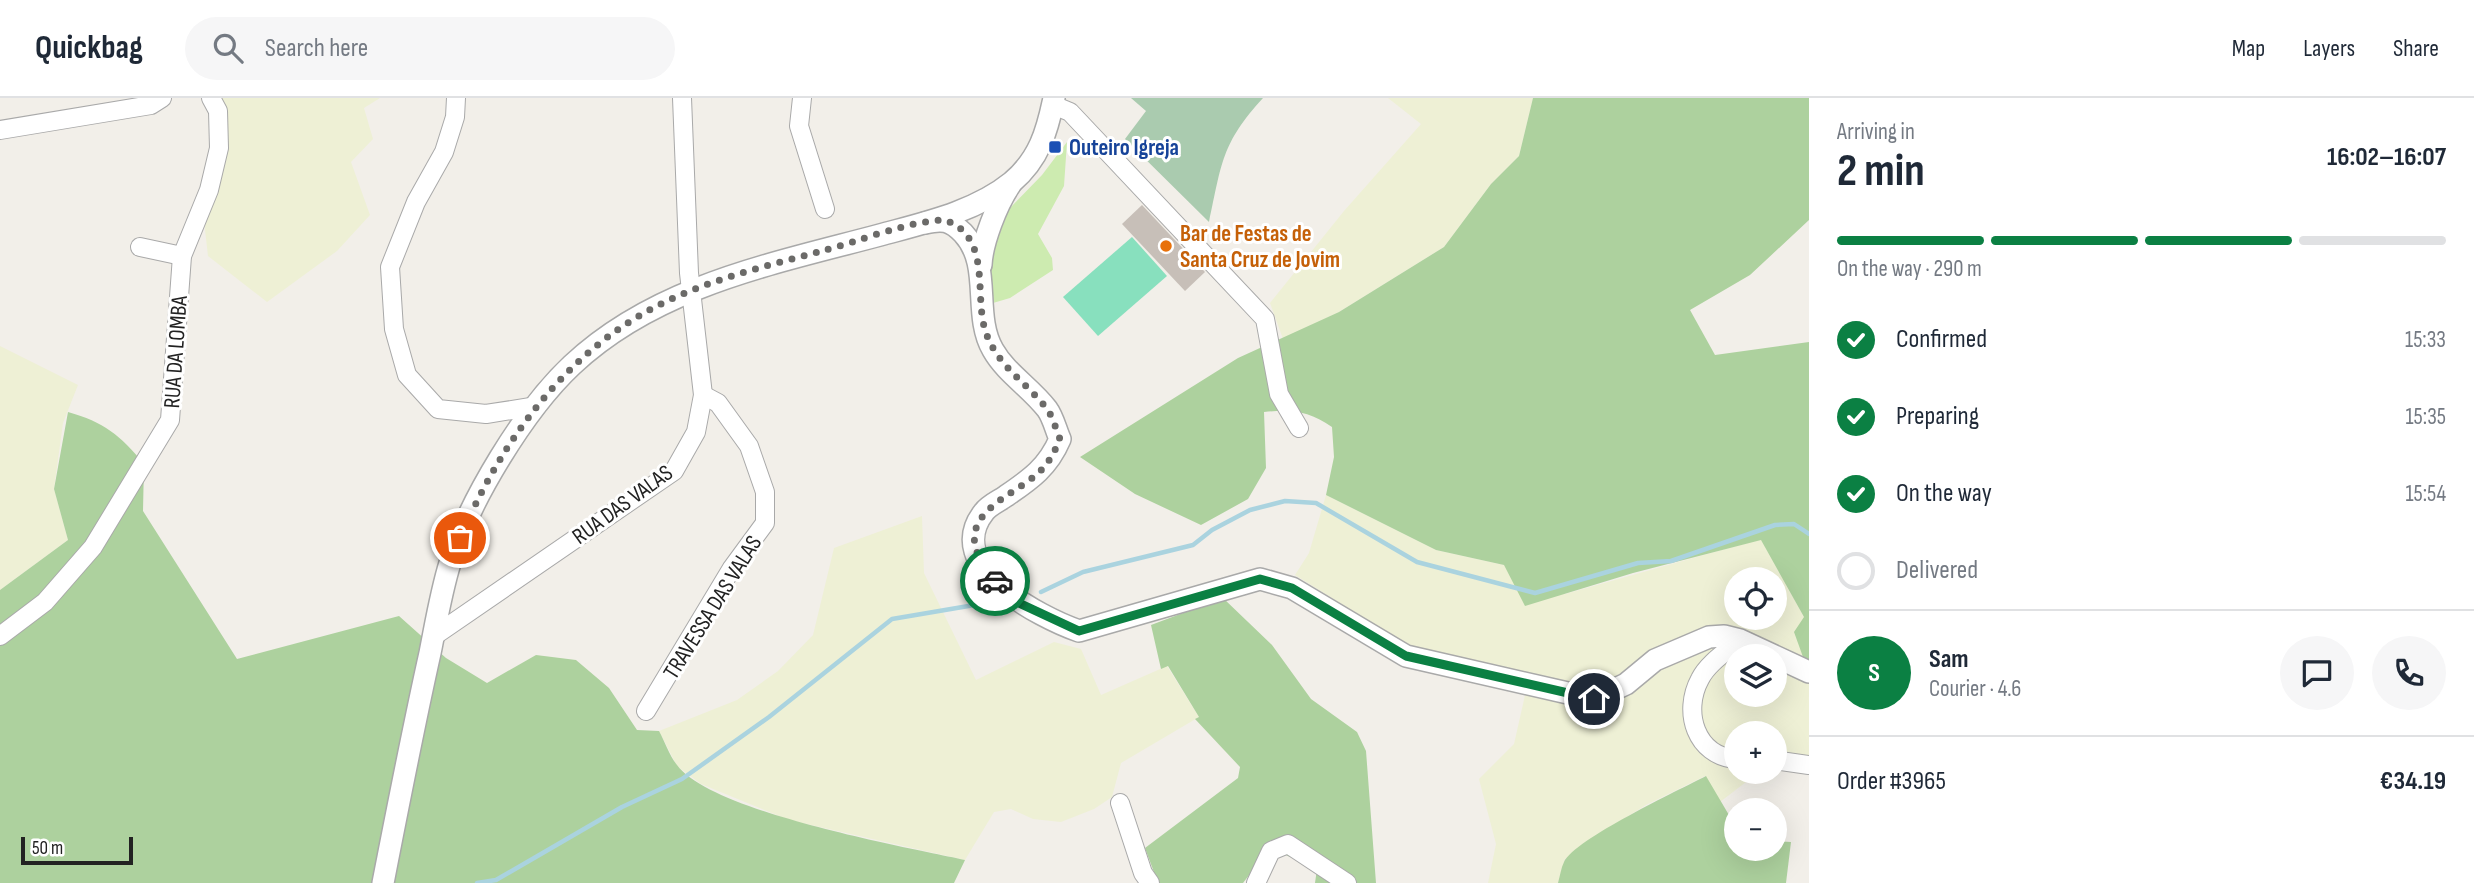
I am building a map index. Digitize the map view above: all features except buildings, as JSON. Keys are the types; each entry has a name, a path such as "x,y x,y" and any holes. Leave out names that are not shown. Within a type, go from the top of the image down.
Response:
{"street":[{"path":"0,130 151,105 162,98"},
{"name":"RUA DA LOMBA","path":"0,636 45,602 93,547 170,421 183,256 209,190 219,148 218,111 211,98"},
{"path":"456,98 456,117 444,152 416,202 390,267 394,329 407,375 438,409 486,414 537,406"},
{"name":"RUA DAS VALAS","path":"434,636 674,471 696,432 703,396 692,291 682,98"},
{"path":"802,98 799,126 825,209"},
{"path":"980,274 982,252 1013,181 1040,149 1064,103 1265,319 1279,394 1299,428"},
{"path":"383,883 409,748 450,562 481,489 537,406 572,366 618,329 657,306 692,291 749,271 925,223 969,206 1013,181"},
{"path":"969,206 986,207 991,227"},
{"path":"969,206 958,218 976,252 984,326 992,350 1049,411 1060,439 1051,460 1038,474 985,510 975,527 975,550 989,576 1021,604 1079,631 1260,579 1292,588 1406,656 1594,699 1626,684 1655,660 1684,645 1709,637 1740,640 1809,673"},
{"path":"925,223 945,220 979,239 991,227"},
{"path":"140,247 183,256"},
{"name":"TRAVESSA DAS VALAS","path":"646,711 732,568 765,523 765,492 749,446 718,403 703,396"},
{"path":"1724,757 1709,751 1695,727 1693,702 1705,670 1740,640"},
{"path":"1787,762 1809,765"},
{"path":"1120,803 1143,873 1150,883"},
{"path":"1256,883 1271,851 1288,844 1347,883"}],"green space":[{"path":"218,98 380,98 364,108 373,139 351,162 370,215 337,251 267,302 208,256 204,221 227,156"},
{"path":"1131,98 1263,98 1239,128 1225,155 1209,222 1125,139 1146,111"},
{"path":"1388,98 1533,98 1519,156 1491,184 1444,247 1339,312 1283,339 1270,303 1344,211 1421,124"},
{"path":"1533,98 1809,98 1809,220 1750,275 1690,310 1715,355 1809,342 1809,661 1803,657 1794,632 1804,617 1787,587 1787,567 1776,567 1761,540 1633,573 1525,606 1504,565 1436,550 1326,495 1334,457 1332,427 1307,414 1291,411 1264,412 1266,468 1248,499 1201,525 1135,494 1080,457 1238,358 1339,312 1444,247 1491,184 1519,156"},
{"path":"1067,142 1064,186 1038,234 1052,258 1053,270 1010,298 993,303 989,262 1009,209 1042,175"},
{"path":"1132,237 1167,276 1098,336 1063,297"},
{"path":"0,346 78,385 63,423 54,489 68,540 0,590"},
{"path":"68,412 102,425 127,445 144,464 143,511 237,659 399,616 446,658 487,683 536,655 576,660 609,688 637,730 659,731 677,765 697,782 728,798 811,825 965,860 954,883 0,883 0,590 68,540 54,489"},
{"path":"1326,495 1436,550 1504,565 1565,594 1761,539 1776,567 1724,567 1724,630 1787,630 1787,586 1804,617 1809,661 1809,763 1787,765 1787,721 1724,721 1724,784 1743,784 1720,802 1705,776 1646,805 1565,859 1558,883 1488,883 1496,844 1479,779 1514,744 1530,673 1407,645 1295,575 1309,553"},
{"path":"922,516 924,573 976,680 1054,642 1081,649 1101,695 1167,666 1199,717 1121,763 1112,797 1094,809 1061,822 1033,819 1011,809 994,812 965,860 789,820 701,784 677,766 659,731 737,700 778,671 813,635 834,548"},
{"path":"1223,598 1272,645 1311,699 1357,732 1366,751 1376,883 1315,883 1317,869 1270,848 1243,883 1158,883 1145,848 1238,778 1240,767 1195,719 1199,717 1168,666 1161,669 1151,625"},
{"path":"1706,776 1724,807 1724,861 1787,861 1787,842 1791,842 1786,883 1558,883 1564,862 1572,852 1629,816"}],"waterway":[{"path":"1041,592 1083,572 1193,545 1212,530 1250,510 1285,501 1316,503 1417,562 1535,593 1638,563 1671,561 1775,525 1794,524 1809,534"},
{"path":"477,883 496,880 622,807 682,779 769,717 892,619 998,601"}],"way so far":[{"path":"460,538 481,489 537,406 572,366 618,329 670,300 749,271 925,223 945,220 968,237 976,252 984,326 992,350 1049,411 1060,439 1051,460 1038,474 985,510 975,527 975,550 989,576 995,581"}],"place":[{"name":"Outeiro Igreja","path":"1055,147"},
{"name":"Bar de Festas de Santa Cruz de Jovim","path":"1166,246"}],"route":[{"path":"995,581 1021,604 1079,631 1260,579 1292,588 1406,656 1553,692 1594,699"}]}
